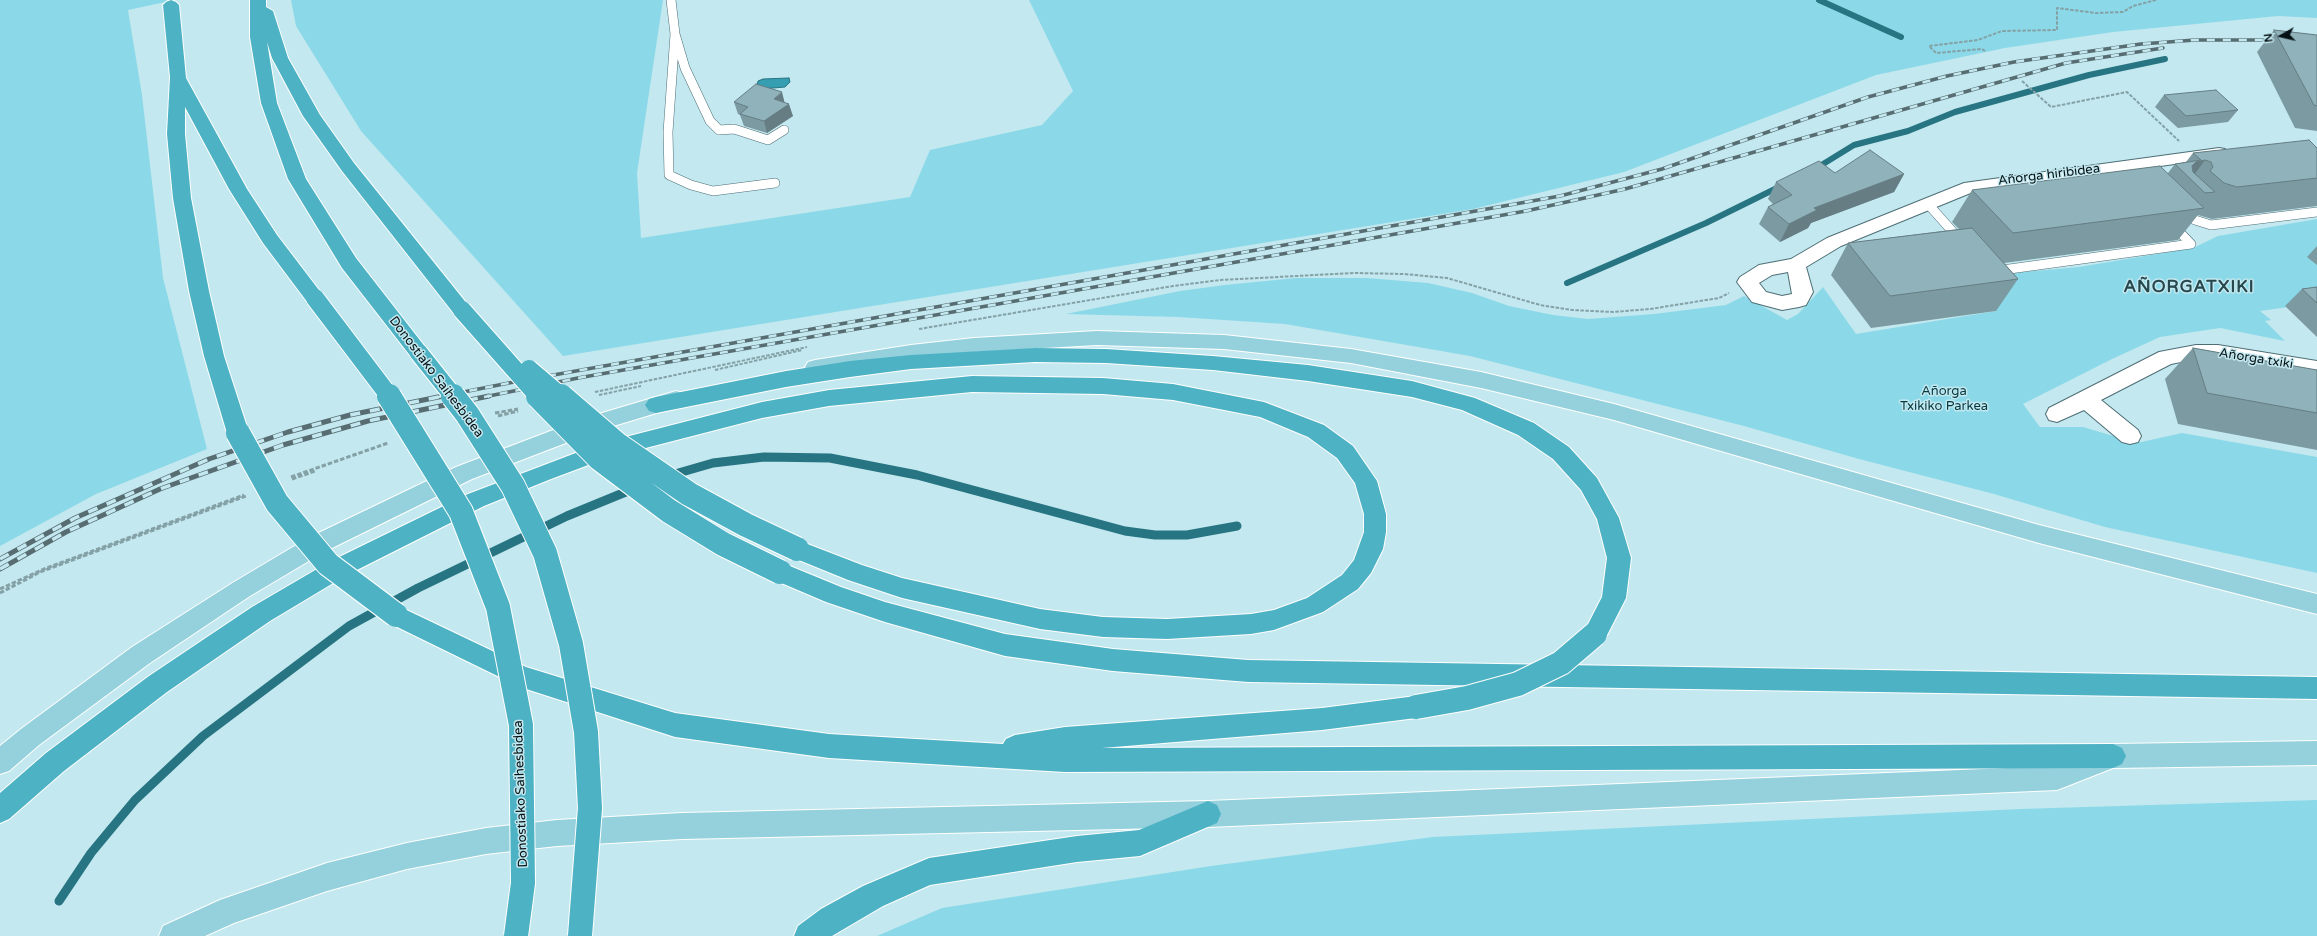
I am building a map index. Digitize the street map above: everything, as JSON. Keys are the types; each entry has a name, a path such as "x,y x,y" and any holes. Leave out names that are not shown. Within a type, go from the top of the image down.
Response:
{"highway":[{"name":"Donostiako Saihesbidea","path":"258,0 260,51 269,103 297,179 349,263 467,414 513,486 545,553 571,644 586,732 590,808 580,936"},
{"path":"262,0 280,58 312,116 348,167 462,310 547,406 600,459 669,511 723,544 780,572 885,612 1005,645 1113,660 1248,672 2317,688"},
{"path":"171,5 178,77 176,134 182,198 199,291 214,356 238,433 277,502 328,564 396,615 520,676 674,725 829,746 1065,760 2114,756"},
{"name":"Donostiako Saihesbidea","path":"178,77 238,189 270,238 397,407 461,512 498,606 521,725 523,883 516,936"},
{"path":"0,810 55,762 158,684 261,614 344,566 476,500 550,470 602,452 662,434 762,410 890,390 972,384 1103,386 1172,392 1264,410 1316,431 1340,448 1356,466 1366,481 1375,514 1375,532 1371,549 1363,566 1350,582 1315,605 1274,620 1251,624 1167,629 1104,627 1040,618 902,588 856,573 797,549 746,525 689,494 618,445 462,310"},
{"path":"656,405 786,379 850,369 926,361 1035,356 1106,356 1213,363 1308,373 1412,389 1468,404 1526,429 1561,453 1589,484 1608,518 1619,558 1618,578 1614,598 1595,634 1561,663 1518,684 1467,698 1416,707 1322,719 1065,739 976,754"},
{"path":"808,936 831,919 873,896 929,872 1077,849 1140,843 1208,814"}],"main road":[{"path":"0,762 30,737 141,654 242,589 316,546 464,473 590,425 656,405 785,373 888,355 974,345 1097,338 1216,342 1286,347 1351,356 1481,380 1614,412 2039,534 2208,578 2317,604"},
{"path":"173,936 230,910 327,876 414,855 486,842 543,835 682,826 1208,814 2057,778 2114,756 2317,753"}],"street":[{"name":"Añorga hiribidea","path":"1796,264 1803,292 1799,300 1782,303 1759,297 1747,282 1766,270 1796,264 1834,242 1970,187 1991,183 2120,172 2196,156 2235,151"},
{"name":"Añorga txiki","path":"2057,414 2166,357 2196,352 2218,352 2317,369"},
{"path":"2085,399 2130,436"}],"lane":[{"path":"671,0 675,34 684,68 710,121 719,130 734,129 768,140 784,130"},
{"path":"675,34 668,132 670,175 691,185 713,191 775,183"},
{"path":"1928,204 1969,249"},
{"path":"2178,204 2195,220 2211,225 2317,212"},
{"path":"1984,266 1989,272 2191,244 2163,215"}],"path":[{"path":"1985,51 1982,49 1936,53 1929,46 1978,40 2002,31 2057,30 2057,8 2096,13 2123,12 2133,6 2156,0"},
{"path":"2022,81 2051,107 2127,92 2196,156"}],"green space":[{"path":"0,0 175,0 128,10 142,95 163,278 207,449 96,494 0,546"},
{"path":"291,0 663,0 637,173 641,238 910,197 930,150 1042,125 1073,91 1029,0 2317,0 2317,18 2278,16 2113,32 2005,48 1876,75 1624,172 1473,209 563,356 361,131 296,26"},
{"name":"Añorga Txikiko Parkea","path":"2317,219 2317,303 2260,311 2271,320 2265,321 2285,341 2220,328 2160,337 2112,359 2023,404 2040,427 2083,427 2137,443 2182,433 2317,457 2317,573 2105,527 1994,494 1859,459 1744,426 1470,356 1285,324 1178,317 1066,314 1180,291 1225,285 1296,278 1367,278 1428,283 1472,293 1509,306 1553,315 1588,319 1654,314 1726,305 1744,296 1787,320 1798,314 1823,287 1856,334 1996,311 1968,277 2079,267 2193,248 2218,236"},
{"path":"2317,800 2317,936 877,936 942,908 1211,866 1433,837 2020,809"}],"shaded area":[{"path":"789,78 790,82 785,87 761,89 757,86 758,81 763,79"}],"building":[{"path":"2274,30 2317,35 2317,106 2314,105"},
{"path":"756,84 782,92 774,99 789,104 764,121 740,114 748,107 734,102"},
{"path":"2216,90 2238,110 2186,116 2164,95"},
{"path":"2309,140 2317,148 2317,178 2237,187 2224,183 2210,171 2213,167 2211,162 2205,160 2196,162 2192,166 2193,172 2215,192 2205,193 2175,164 2201,160 2193,153"},
{"path":"1870,150 1904,174 1814,208 1817,210 1789,224 1768,207 1792,195 1776,182 1819,161 1835,173"},
{"path":"2160,166 2204,208 2013,233 1972,190"},
{"path":"1972,228 2018,279 1890,296 1848,243"},
{"path":"2317,287 2317,303 2302,289"},
{"path":"2193,348 2317,370 2317,413 2207,393"}],"waterway":[{"path":"1819,0 1901,37"},
{"path":"1815,169 1854,145 1908,131 1955,112 2089,75 2165,59"},
{"path":"1567,283 1706,223 1781,186"},
{"path":"668,476 713,463 764,457 830,458 917,475 1125,531 1155,535 1187,535 1237,526"},
{"path":"59,901 91,853 135,800 203,736 349,626 418,588 567,516 633,489"}],"railway":[{"path":"441,396 514,382 1560,196 1662,169 1868,97 1947,76 2014,62 2141,44 2195,40 2277,40"},
{"path":"484,397 578,378 1526,211 1625,189 2066,63 2163,48"},
{"path":"0,559 75,518 209,459 288,432 350,415 441,396"},
{"path":"0,569 66,532 160,489 283,445 368,421 489,396"}],"district":[{"name":"AÑORGATXIKI","path":"2189,288"}]}
